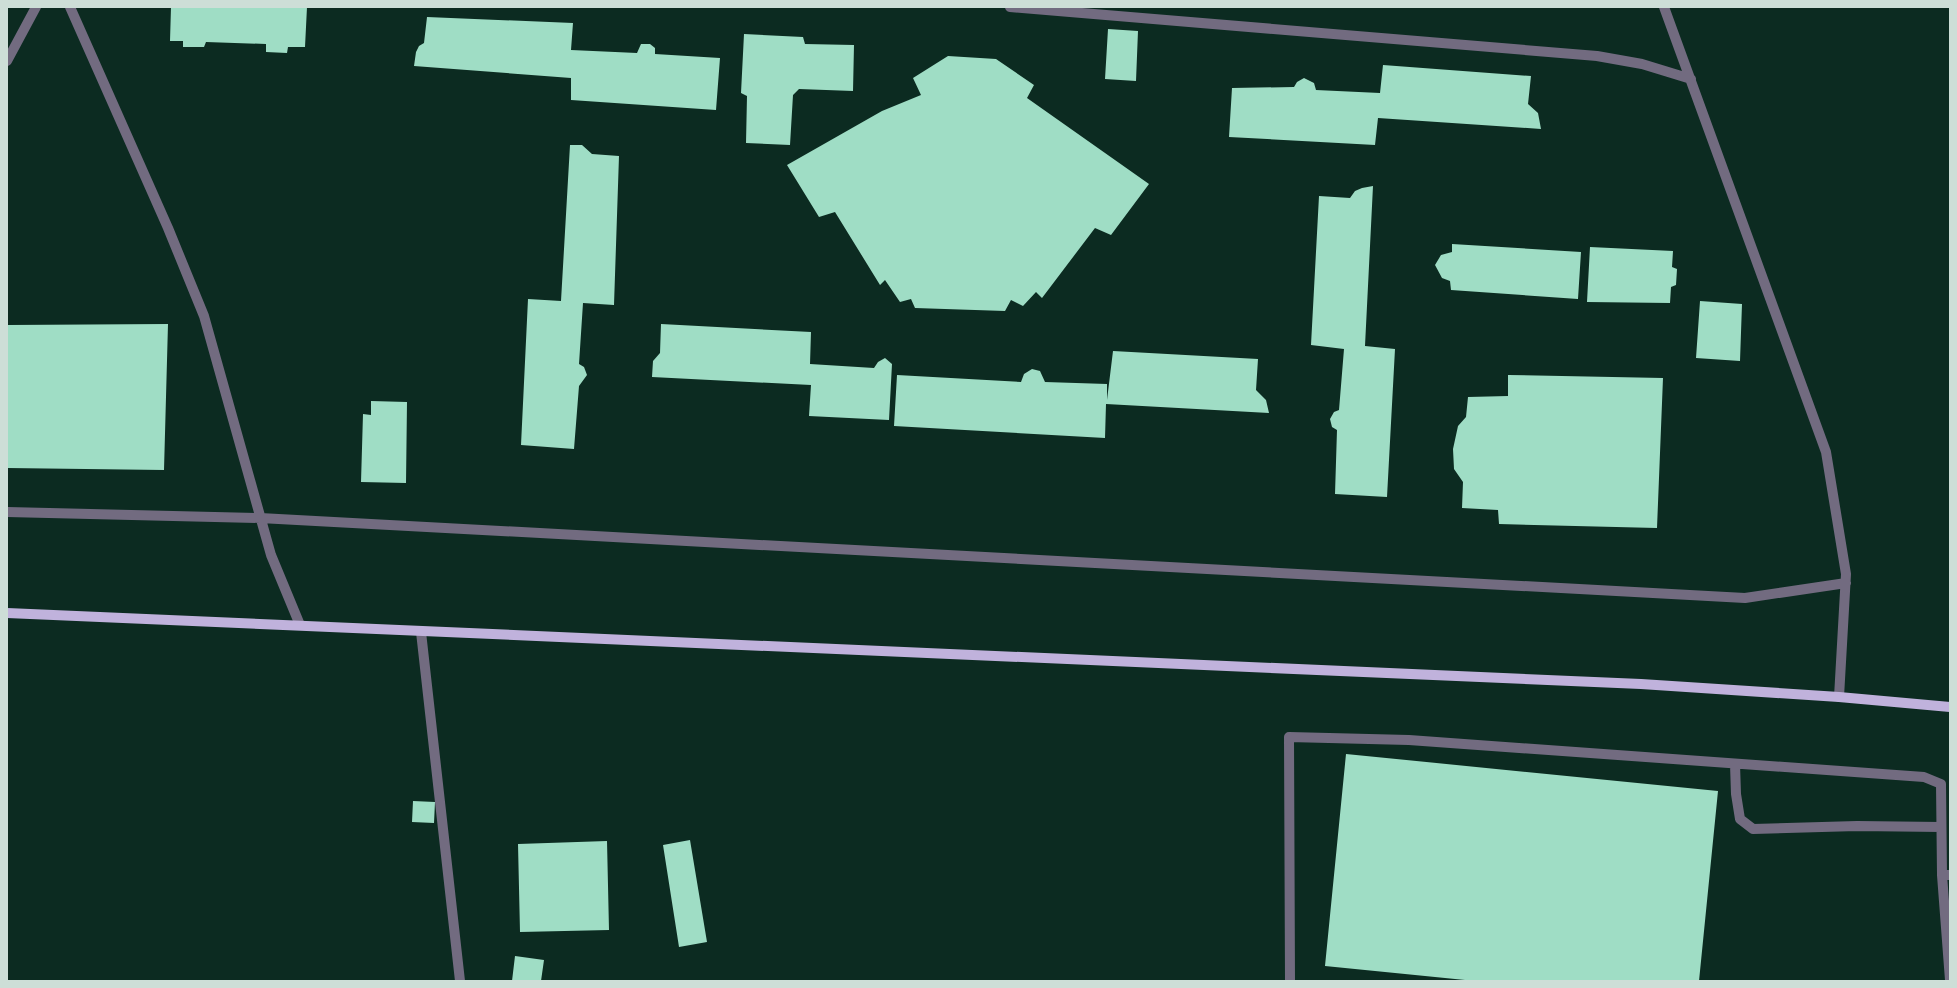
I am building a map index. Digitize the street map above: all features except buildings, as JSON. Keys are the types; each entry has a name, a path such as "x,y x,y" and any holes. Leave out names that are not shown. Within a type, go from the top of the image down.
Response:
{"main road":[{"path":"7,613 1633,683 1839,697 1950,707"}],"street":[{"path":"7,61 36,7"},
{"path":"70,7 168,228 204,316 271,555 300,626"},
{"path":"1010,7 1597,56 1642,64 1691,79"},
{"path":"1664,7 1826,452 1846,574 1839,697"},
{"path":"7,512 260,518 1745,598 1846,583"},
{"path":"421,632 460,981"},
{"path":"1290,981 1289,737 1409,740 1924,777 1941,784 1941,826 1946,875 1950,980"},
{"path":"1735,764 1736,794 1740,819 1753,829 1857,826 1941,826"}]}
